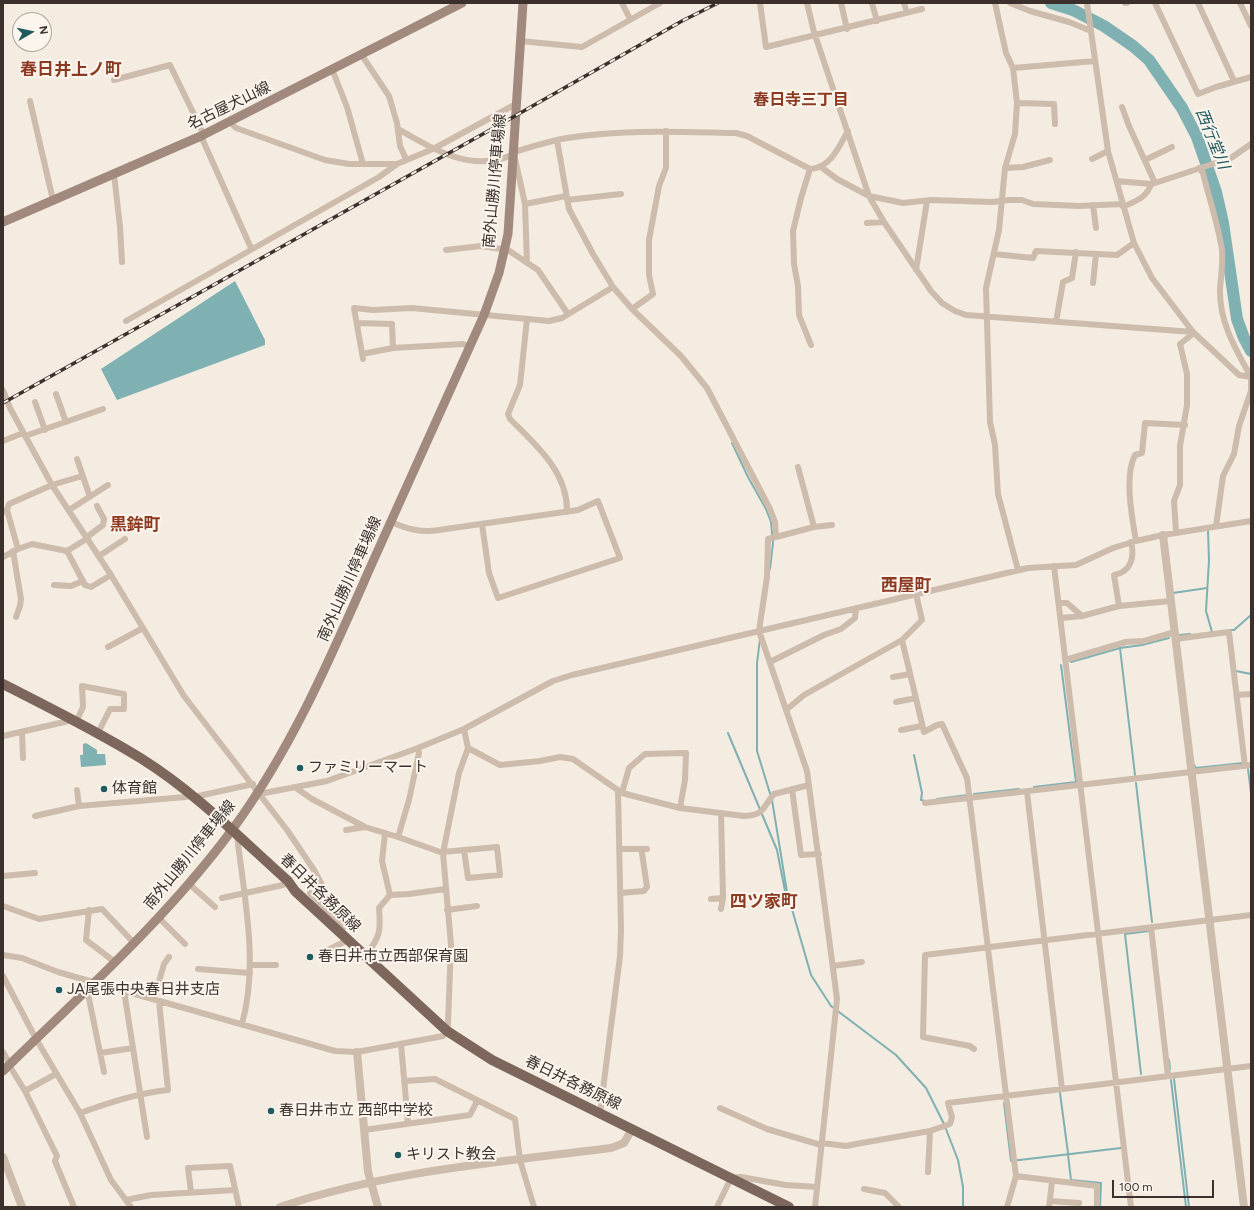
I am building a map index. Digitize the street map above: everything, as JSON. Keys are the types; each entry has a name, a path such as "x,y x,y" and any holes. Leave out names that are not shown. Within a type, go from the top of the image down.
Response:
{"main road":[{"name":"名古屋犬山線","path":"3,222 203,135 462,3"},
{"name":"南外山勝川停車場線","path":"8,1067 134,943 234,833 257,790 290,739 323,674 470,347 484,315 499,273 508,234 523,3"},
{"name":"春日井各務原線","path":"3,684 98,733 143,759 193,796 288,881 295,891 340,928 348,940 447,1031 492,1060 789,1207"}],"street":[{"path":"622,3 630,19"},
{"path":"520,41 582,47 660,3"},
{"path":"760,3 766,47 847,29 922,9"},
{"path":"807,3 814,32 817,36 869,196 884,222 916,270 942,303 955,311 966,315 1193,332"},
{"path":"840,3 847,29"},
{"path":"872,3 877,21"},
{"path":"904,3 907,13"},
{"path":"995,3 1006,53 1013,68 1016,103 1015,134 1005,168 999,230 986,288 990,422 995,445 998,494 1018,570"},
{"path":"1010,3 1030,11 1091,30"},
{"path":"1155,3 1198,94 1251,76"},
{"path":"1198,3 1234,81"},
{"path":"1240,3 1251,26"},
{"path":"1087,4 1108,151 1134,243 1152,278 1193,332 1239,375 1251,378"},
{"path":"361,54 389,96 398,129 400,146 406,159"},
{"path":"1013,68 1095,61"},
{"path":"114,80 170,65 203,135 251,248"},
{"path":"332,69 347,107 363,164"},
{"path":"30,102 54,200"},
{"path":"1016,103 1054,104 1055,124"},
{"path":"126,321 251,248 379,177 397,164 406,159 416,158 433,150 516,104"},
{"path":"1122,107 1145,160 1153,184"},
{"path":"230,122 236,128 326,160 350,164 397,164"},
{"path":"398,129 433,150 466,160 501,160 514,153 557,140 590,135 666,131 736,133 747,136 810,169 821,167 830,161 848,130"},
{"path":"632,309 653,294 649,275 649,240 660,186 666,168 666,131"},
{"path":"557,140 566,198 575,221 613,287 632,309 681,356 707,388 770,509 775,522 776,537"},
{"path":"1117,181 1153,184 1231,158 1251,144"},
{"path":"1145,160 1172,147"},
{"path":"1092,159 1108,151"},
{"path":"514,153 525,204 527,263"},
{"path":"1005,168 1024,167 1050,160"},
{"path":"821,167 837,179 869,196 903,203 927,201 1022,200 1033,204 1123,206 1139,200 1148,192 1153,184"},
{"path":"1200,168 1203,173 1221,249 1223,266 1220,289 1222,309 1233,346 1251,378 1250,391 1239,426 1234,454 1222,476 1216,526"},
{"path":"810,169 793,231 794,264 798,286 799,316 811,344"},
{"path":"114,174 122,262"},
{"path":"525,204 566,198 621,194"},
{"path":"916,270 927,201"},
{"path":"1093,205 1096,228"},
{"path":"867,223 884,222"},
{"path":"994,254 1033,258 1036,251 1117,255 1134,243"},
{"path":"446,250 481,246 504,249 538,270 568,314"},
{"path":"1056,322 1063,282 1072,278 1076,252"},
{"path":"1093,283 1096,254"},
{"path":"470,347 463,344 393,348 362,356 354,308 374,310 412,308 550,322 568,314 613,287"},
{"path":"527,319 520,385 508,414 510,419 541,449 557,473 564,488 568,503 567,512"},
{"path":"357,323 392,324 393,348"},
{"path":"1176,532 1174,501 1180,485 1180,446 1185,425 1187,405 1187,374 1180,344 1193,332"},
{"path":"3,390 7,402 24,435 52,484 111,575 184,696 287,830 314,870 333,905 340,928"},
{"path":"56,394 66,422"},
{"path":"35,402 44,430"},
{"path":"3,441 44,430 103,409"},
{"path":"1119,606 1114,575 1123,573 1127,569 1134,554 1130,502 1131,462 1135,455 1142,453 1145,423 1185,425"},
{"path":"77,459 90,496"},
{"path":"798,467 814,527"},
{"path":"16,617 21,599 16,550 5,511 9,504 52,484 82,476"},
{"path":"69,510 108,485"},
{"path":"391,522 409,530 430,532 482,524 567,512 578,510 598,501 620,558 498,598 489,573 482,524"},
{"path":"67,552 103,525 104,519 97,506"},
{"path":"35,816 79,806 186,798 193,796 257,790 296,788 327,781 418,748 464,729 553,681 761,630 1018,570 1076,565 1113,548 1163,534 1251,521"},
{"path":"815,1207 837,999 807,771 770,662 761,630 767,577 768,539 814,527 832,525"},
{"path":"1163,534 1244,1207"},
{"path":"99,556 124,539"},
{"path":"3,557 32,544 67,552 86,585 91,586 111,575"},
{"path":"1054,566 1131,1207"},
{"path":"54,585 71,586 83,580"},
{"path":"786,710 804,696 902,640 922,620 916,594"},
{"path":"1061,618 1082,616 1119,606 1171,602"},
{"path":"1059,603 1067,603 1082,616"},
{"path":"770,662 824,634 840,629 855,618 856,608"},
{"path":"108,647 143,628"},
{"path":"925,803 1248,766 1229,632 1175,635 1144,641 1126,642 1065,660"},
{"path":"902,640 924,732 942,724 967,778 1016,1176 1008,1207"},
{"path":"893,677 910,674"},
{"path":"3,736 75,721 83,707 82,686 124,694 124,709 110,709 98,733"},
{"path":"1237,696 1251,694"},
{"path":"896,702 916,698"},
{"path":"901,730 922,726"},
{"path":"3,955 22,958 58,972 335,1051 357,1052 443,1036 447,1031 451,945 443,853 460,773 468,748 464,729"},
{"path":"22,732 23,758"},
{"path":"398,837 409,800 419,753 418,748"},
{"path":"468,748 500,765 540,761 560,757 573,759 620,792 680,808 744,816 755,815 762,812 774,794 809,785"},
{"path":"600,1113 620,956 620,792 629,768 645,754 686,753 685,780 680,808"},
{"path":"296,788 312,799 365,827 443,853 464,850 497,847 500,875 468,878 464,850"},
{"path":"792,789 801,855 819,854"},
{"path":"77,790 79,806"},
{"path":"1027,792 1062,1089"},
{"path":"721,813 723,898 721,909"},
{"path":"346,830 365,827"},
{"path":"234,833 244,894 251,965 247,1005 242,1024"},
{"path":"385,833 382,861 390,894"},
{"path":"619,849 645,851 647,887 644,891 620,893"},
{"path":"3,876 35,873"},
{"path":"222,898 283,885 288,881"},
{"path":"188,883 216,907"},
{"path":"390,894 409,894 445,889"},
{"path":"310,893 340,928"},
{"path":"365,956 376,943 380,930 379,908 390,894"},
{"path":"711,899 723,898"},
{"path":"3,906 39,919 88,910 102,909 134,943"},
{"path":"448,910 477,906"},
{"path":"88,910 86,940 115,962"},
{"path":"974,1049 970,1046 923,1037 925,955 1251,916"},
{"path":"158,917 185,944"},
{"path":"1151,927 1168,1076"},
{"path":"320,954 348,940"},
{"path":"80,1114 111,1102 140,1094 168,1090 157,1000 164,964 169,957"},
{"path":"833,966 862,962"},
{"path":"251,965 276,965"},
{"path":"198,969 250,973"},
{"path":"3,976 36,1039 80,1114 111,1180 131,1207"},
{"path":"87,989 104,1072"},
{"path":"124,991 147,1137"},
{"path":"401,1044 408,1123"},
{"path":"100,1053 133,1048"},
{"path":"3,1052 8,1067 25,1091 51,1141 57,1156 55,1161 74,1207"},
{"path":"357,1052 368,1172 378,1207"},
{"path":"720,1108 767,1129 822,1144 846,1146 930,1131 950,1124 952,1117 948,1103 1251,1066"},
{"path":"25,1091 56,1074"},
{"path":"405,1081 435,1079 515,1119 520,1160 534,1207"},
{"path":"364,1130 470,1115 477,1101"},
{"path":"280,1207 311,1197 371,1182 611,1148 624,1143 632,1129"},
{"path":"928,1172 930,1131"},
{"path":"3,1157 6,1176 22,1207"},
{"path":"191,1192 188,1168 230,1166 239,1207"},
{"path":"1016,1176 1052,1182 1097,1186 1097,1207"},
{"path":"717,1207 731,1178 741,1177 786,1185 817,1187"},
{"path":"1052,1182 1049,1204 1079,1203"},
{"path":"864,1189 885,1193 899,1207"},
{"path":"126,1200 151,1195 235,1190"}],"water":[{"path":"235,281 265,340 265,345 117,400 101,369"},
{"path":"86,743 97,750 97,754 105,754 106,765 81,767 80,755 83,755 83,744"}],"waterway":[{"name":"西行堂川","path":"1051,3 1073,10 1104,26 1133,46 1149,60 1182,108 1197,137 1216,192 1223,223 1237,319 1244,338 1251,351"},
{"path":"732,443 748,477 766,509 771,522 773,543 770,569"},
{"path":"1208,531 1209,560 1206,611 1212,632"},
{"path":"1173,593 1207,588"},
{"path":"1230,630 1234,630 1251,615"},
{"path":"1180,635 1190,634"},
{"path":"1071,662 1120,648 1142,645 1169,638"},
{"path":"760,639 757,663 757,751 772,800 787,892 811,975 831,1006 896,1055 926,1088 944,1124 958,1160 963,1187 963,1207"},
{"path":"1120,648 1135,775"},
{"path":"1034,787 1076,782 1061,665"},
{"path":"1236,671 1251,674"},
{"path":"728,733 777,850 785,891 787,892"},
{"path":"914,755 922,793 921,800 925,801"},
{"path":"1194,765 1196,768 1243,763"},
{"path":"1248,769 1251,793"},
{"path":"1136,783 1152,922"},
{"path":"974,794 1019,789"},
{"path":"937,799 968,795"},
{"path":"1141,1074 1125,934 1149,931"},
{"path":"1169,1060 1170,1069"},
{"path":"1174,1079 1189,1207"},
{"path":"1171,1080 1186,1207"},
{"path":"1060,1093 1068,1153"},
{"path":"1004,1103 1011,1161 1121,1148"},
{"path":"1068,1155 1071,1180 1101,1183 1100,1207"}],"railway":[{"path":"3,403 682,21 718,3"}],"place":[{"name":"ファミリーマート","path":"300,768"},
{"name":"体育館","path":"104,789"},
{"name":"春日井市立西部保育園","path":"310,957"},
{"name":"JA尾張中央春日井支店","path":"59,990"},
{"name":"春日井市立 西部中学校","path":"271,1111"},
{"name":"キリスト教会","path":"398,1155"}],"district":[{"name":"春日井上ノ町","path":"71,70"},
{"name":"春日寺三丁目","path":"801,100"},
{"name":"黒鉾町","path":"135,525"},
{"name":"西屋町","path":"906,586"},
{"name":"四ツ家町","path":"764,902"}]}
